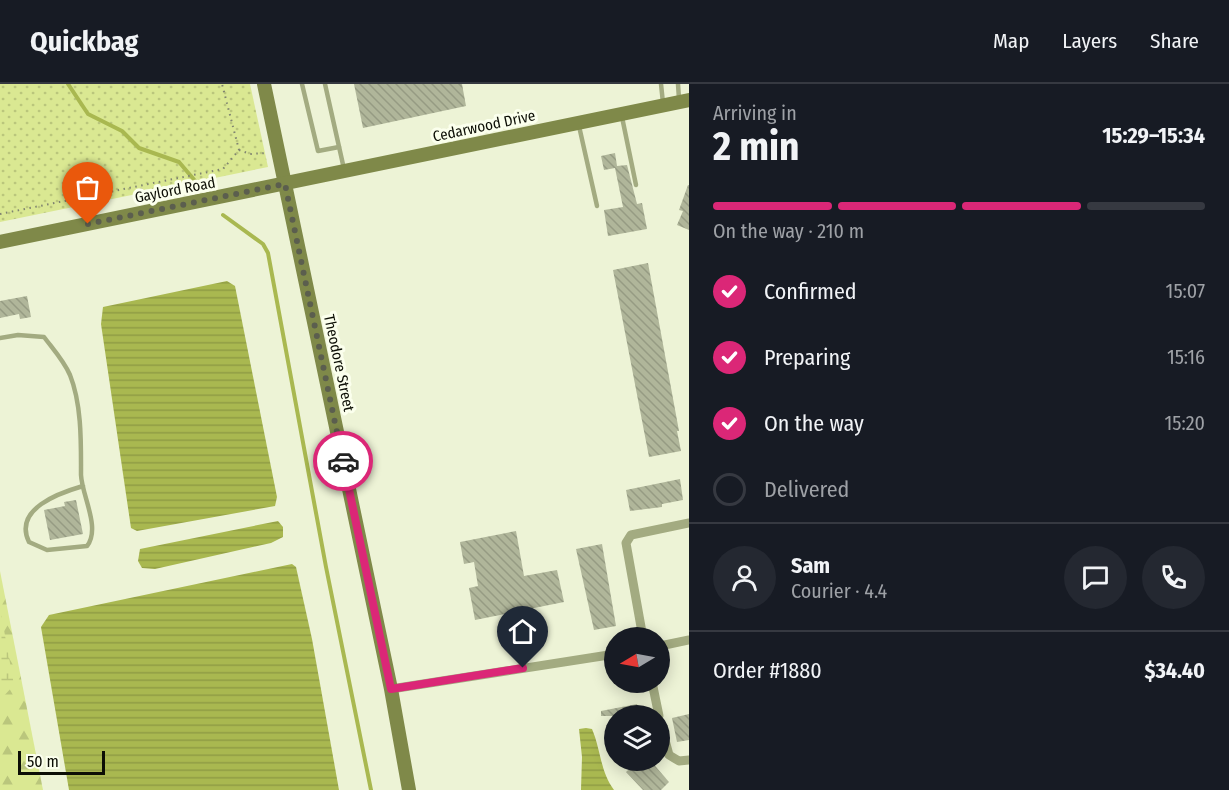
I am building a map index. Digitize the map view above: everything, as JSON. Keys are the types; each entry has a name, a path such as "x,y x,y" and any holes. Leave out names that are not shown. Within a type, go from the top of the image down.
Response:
{"street":[{"name":"Theodore Street","path":"264,84 391,689 409,790"},
{"name":"Cedarwood Drive","path":"285,184 684,101"},
{"name":"Gaylord Road","path":"0,242 285,184"},
{"path":"641,627 626,543 631,535 689,523"},
{"path":"670,644 689,640"},
{"path":"391,689 604,656"},
{"path":"670,756 679,761 689,760"}],"lane":[{"path":"302,84 318,151 339,147"},
{"path":"325,84 345,172"},
{"path":"661,84 663,105"},
{"path":"678,84 684,101"},
{"path":"621,114 636,185"},
{"path":"579,123 597,206"},
{"path":"0,338 18,335 44,337 70,376 77,411 83,486 92,529 91,542 87,546 47,550 29,542 25,534 32,511 41,504 83,486"}],"path":[{"path":"222,84 239,150"},
{"path":"239,150 250,154 278,150"},
{"path":"0,214 224,169 239,150"}],"green space":[{"path":"0,84 250,84 268,167 0,222"},
{"path":"0,571 43,790 0,790"},
{"path":"0,608 14,685 1,699 0,699"}],"shaded area":[{"path":"227,281 235,286 277,497 275,506 137,531 131,528 101,324 103,307"},
{"path":"278,521 283,527 283,537 271,543 155,569 142,568 138,561 140,549"},
{"path":"292,564 296,567 312,639 339,790 69,790 41,627 49,615"},
{"path":"579,729 592,729 604,771 614,790 581,790 582,757"}],"building":[{"path":"354,84 462,84 466,106 363,128"},
{"path":"615,153 617,166 627,165 637,204 642,203 647,229 608,236 604,210 623,207 615,168 604,170 601,156"},
{"path":"688,185 689,230 677,225 683,211 679,210"},
{"path":"648,263 681,451 649,457 613,270"},
{"path":"27,296 31,317 20,319 19,314 0,318 0,301"},
{"path":"680,479 683,500 662,504 662,507 630,511 626,490"},
{"path":"76,500 83,534 50,540 44,510 65,506 64,502"},
{"path":"516,531 524,576 557,570 564,602 475,620 469,588 478,586 474,562 464,564 460,542"},
{"path":"602,544 616,626 594,630 576,549"},
{"path":"689,714 689,740 677,742 672,718"},
{"path":"660,771 669,782 661,790 643,790 626,772"}],"waterway":[{"path":"68,84 88,114 122,131 139,148 179,162 202,189"},
{"path":"223,215 263,244 268,253 326,567 371,790"}],"way so far":[{"path":"88,224 285,184 343,461"}],"route":[{"path":"343,461 391,689 523,668"}]}
